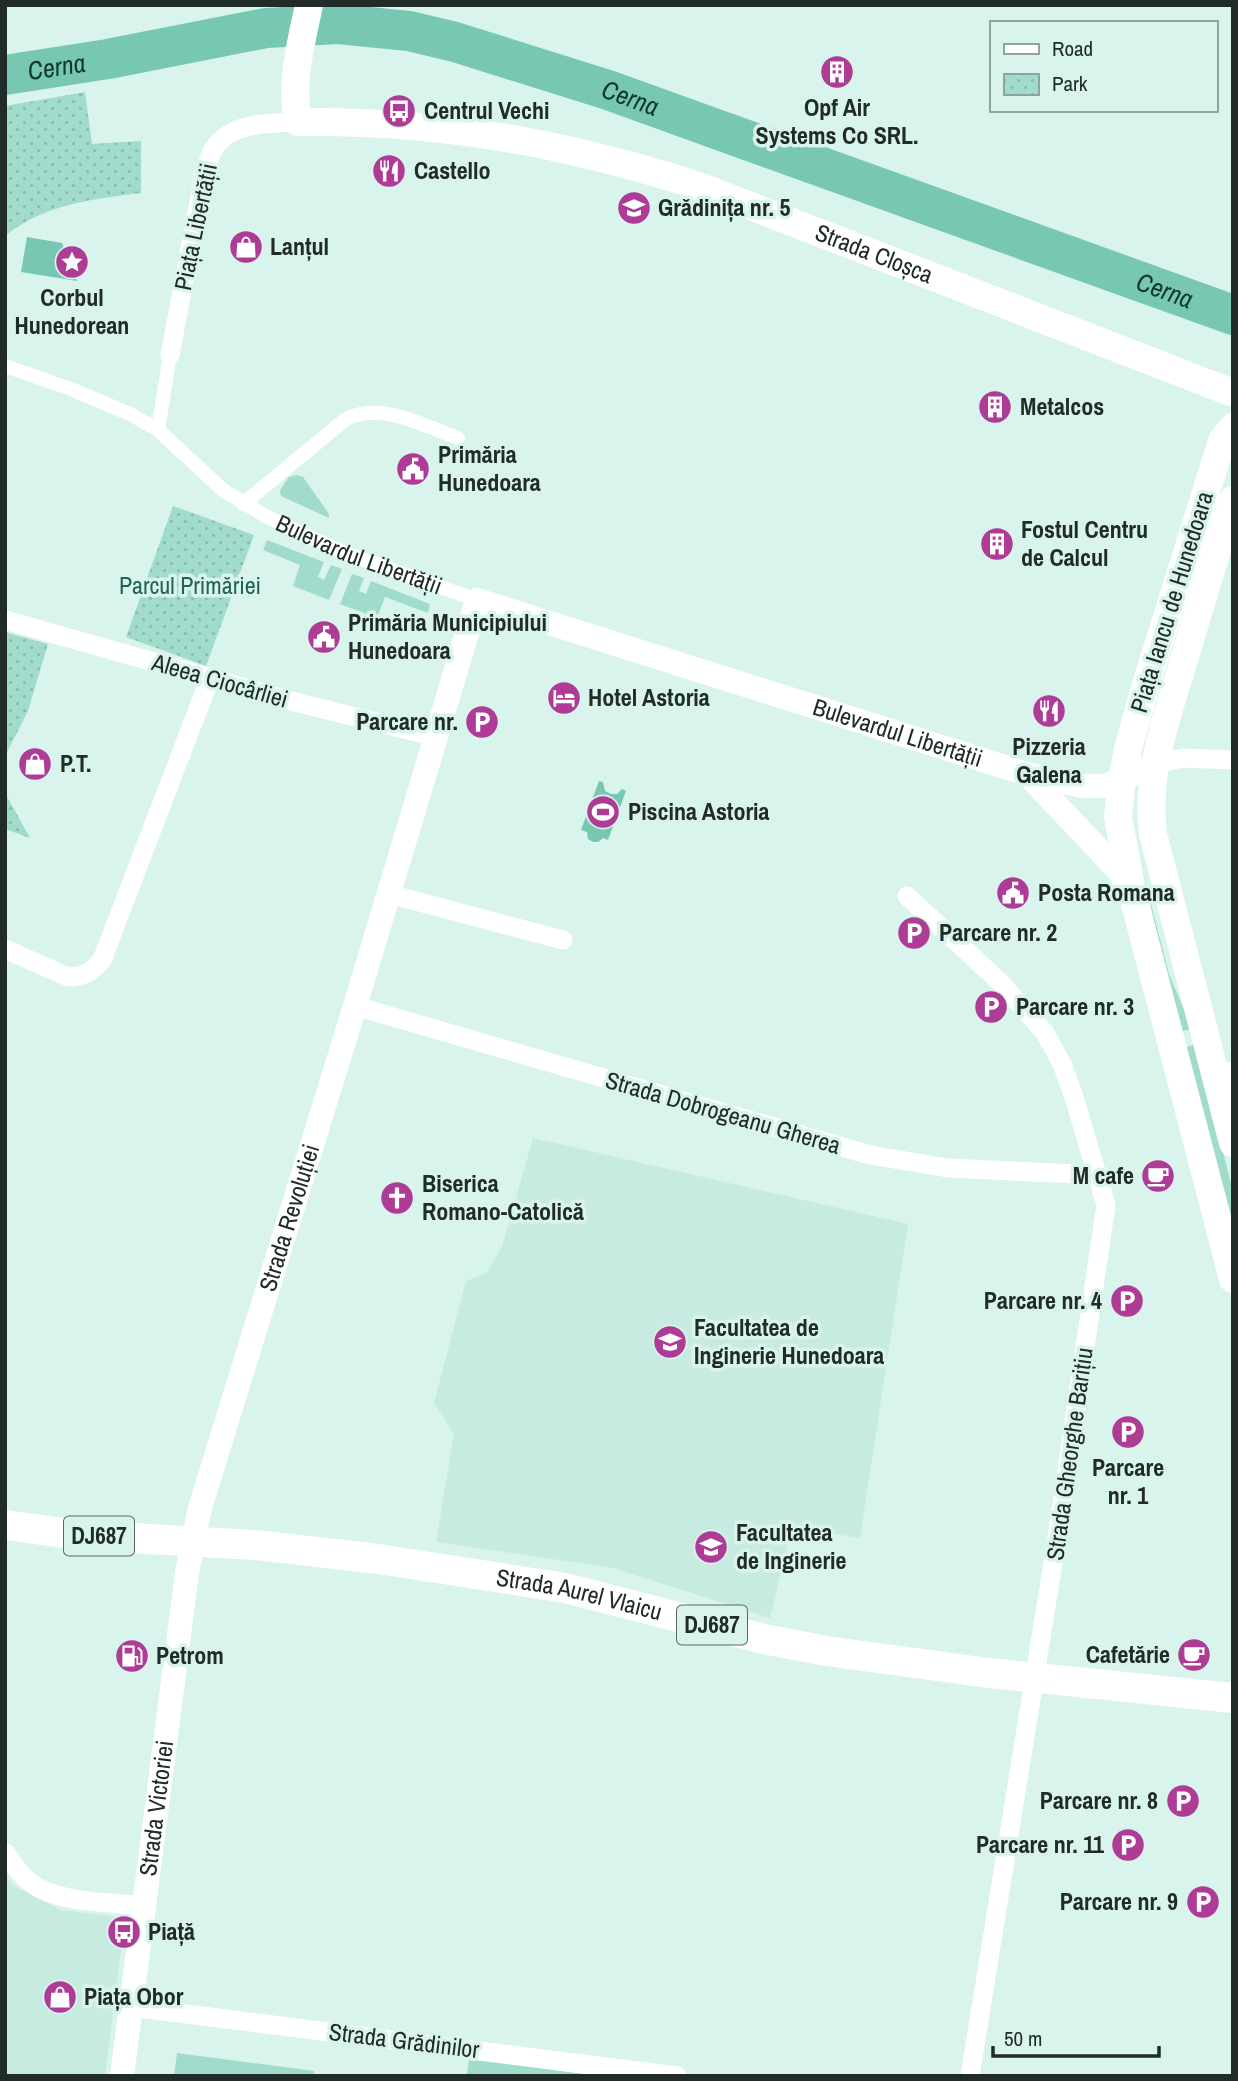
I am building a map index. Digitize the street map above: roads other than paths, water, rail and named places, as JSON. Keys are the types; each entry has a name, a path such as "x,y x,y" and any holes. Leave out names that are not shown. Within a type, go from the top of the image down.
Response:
{"main road":[{"path":"298,122 295,104 296,71 309,5"},
{"name":"Strada Cloșca","path":"298,122 403,125 496,135 562,147 630,164 699,186 1233,393"},
{"name":"Piața Iancu de Hunedoara","path":"1132,892 1119,826 1122,780 1147,681 1222,441 1233,427"},
{"name":"Piața Iancu de Hunedoara","path":"1224,1074 1153,834 1151,806 1156,764 1173,695 1233,500"},
{"name":"Bulevardul Libertății","path":"1132,892 1233,1279"},
{"path":"1224,1074 1233,1143"},
{"name":"Strada Aurel Vlaicu","path":"5,1525 78,1535 314,1551 540,1584 764,1639 826,1651 1035,1678 1233,1698"}],"street":[{"name":"Piața Libertății","path":"170,355 204,175 213,150 222,139 234,131 265,124 298,122"},
{"path":"158,430 170,355"},
{"name":"Bulevardul Libertății","path":"5,366 71,389 132,415 158,430 223,490 243,504 296,531 345,553 477,600 1027,774 1082,786 1105,786 1156,764"},
{"path":"243,504 346,419 357,413 384,413 458,438"},
{"name":"Strada Revoluției","path":"192,1542 204,1494 477,600"},
{"name":"Aleea Ciocârliei","path":"5,620 295,702 436,737"},
{"path":"5,949 68,977 78,977 94,969 102,960 210,678"},
{"path":"1156,764 1183,758 1233,760"},
{"name":"Bulevardul Libertății","path":"1027,774 1119,871 1132,892"},
{"path":"389,894 563,940"},
{"name":"Strada Gheorghe Barițiu","path":"907,896 1001,983 1045,1033 1062,1063 1099,1175 1106,1205 1035,1678 970,2076"},
{"name":"Strada Dobrogeanu Gherea","path":"355,1006 870,1155 948,1168 1099,1175"},
{"name":"Strada Victoriei","path":"122,2076 192,1542"},
{"path":"5,1852 22,1875 39,1888 78,1898 143,1906"},
{"name":"Strada Grădinilor","path":"131,2007 677,2076"}],"waterway":[{"name":"Cerna","path":"5,75 108,59 266,28 338,24 409,31 455,42 608,90 1233,315"}],"place":[{"name":"Opf Air Systems Co SRL.","path":"837,72"},
{"name":"Centrul Vechi","path":"399,111"},
{"name":"Castello","path":"389,171"},
{"name":"Grădinița nr. 5","path":"634,208"},
{"name":"Lanțul","path":"246,247"},
{"name":"Corbul Hunedorean","path":"72,262"},
{"name":"Metalcos","path":"995,407"},
{"name":"Primăria Hunedoara","path":"413,469"},
{"name":"Fostul Centru de Calcul","path":"997,544"},
{"name":"Primăria Municipiului Hunedoara","path":"324,637"},
{"name":"Hotel Astoria","path":"564,698"},
{"name":"Pizzeria Galena","path":"1049,711"},
{"name":"Parcare nr.","path":"482,722"},
{"name":"P.T.","path":"35,764"},
{"name":"Piscina Astoria","path":"603,812"},
{"name":"Posta Romana","path":"1013,893"},
{"name":"Parcare nr. 2","path":"914,933"},
{"name":"Parcare nr. 3","path":"991,1007"},
{"name":"M cafe","path":"1158,1176"},
{"name":"Biserica Romano-Catolică","path":"397,1198"},
{"name":"Parcare nr. 4","path":"1127,1301"},
{"name":"Facultatea de Inginerie Hunedoara","path":"670,1342"},
{"name":"Parcare nr. 1","path":"1128,1432"},
{"name":"Facultatea de Inginerie","path":"711,1547"},
{"name":"Cafetărie","path":"1194,1655"},
{"name":"Petrom","path":"132,1656"},
{"name":"Parcare nr. 8","path":"1183,1801"},
{"name":"Parcare nr. 11","path":"1128,1845"},
{"name":"Parcare nr. 9","path":"1203,1902"},
{"name":"Piață","path":"124,1932"},
{"name":"Piața Obor","path":"60,1997"}],"park label":[{"name":"Parcul Primăriei","path":"190,586"}]}
